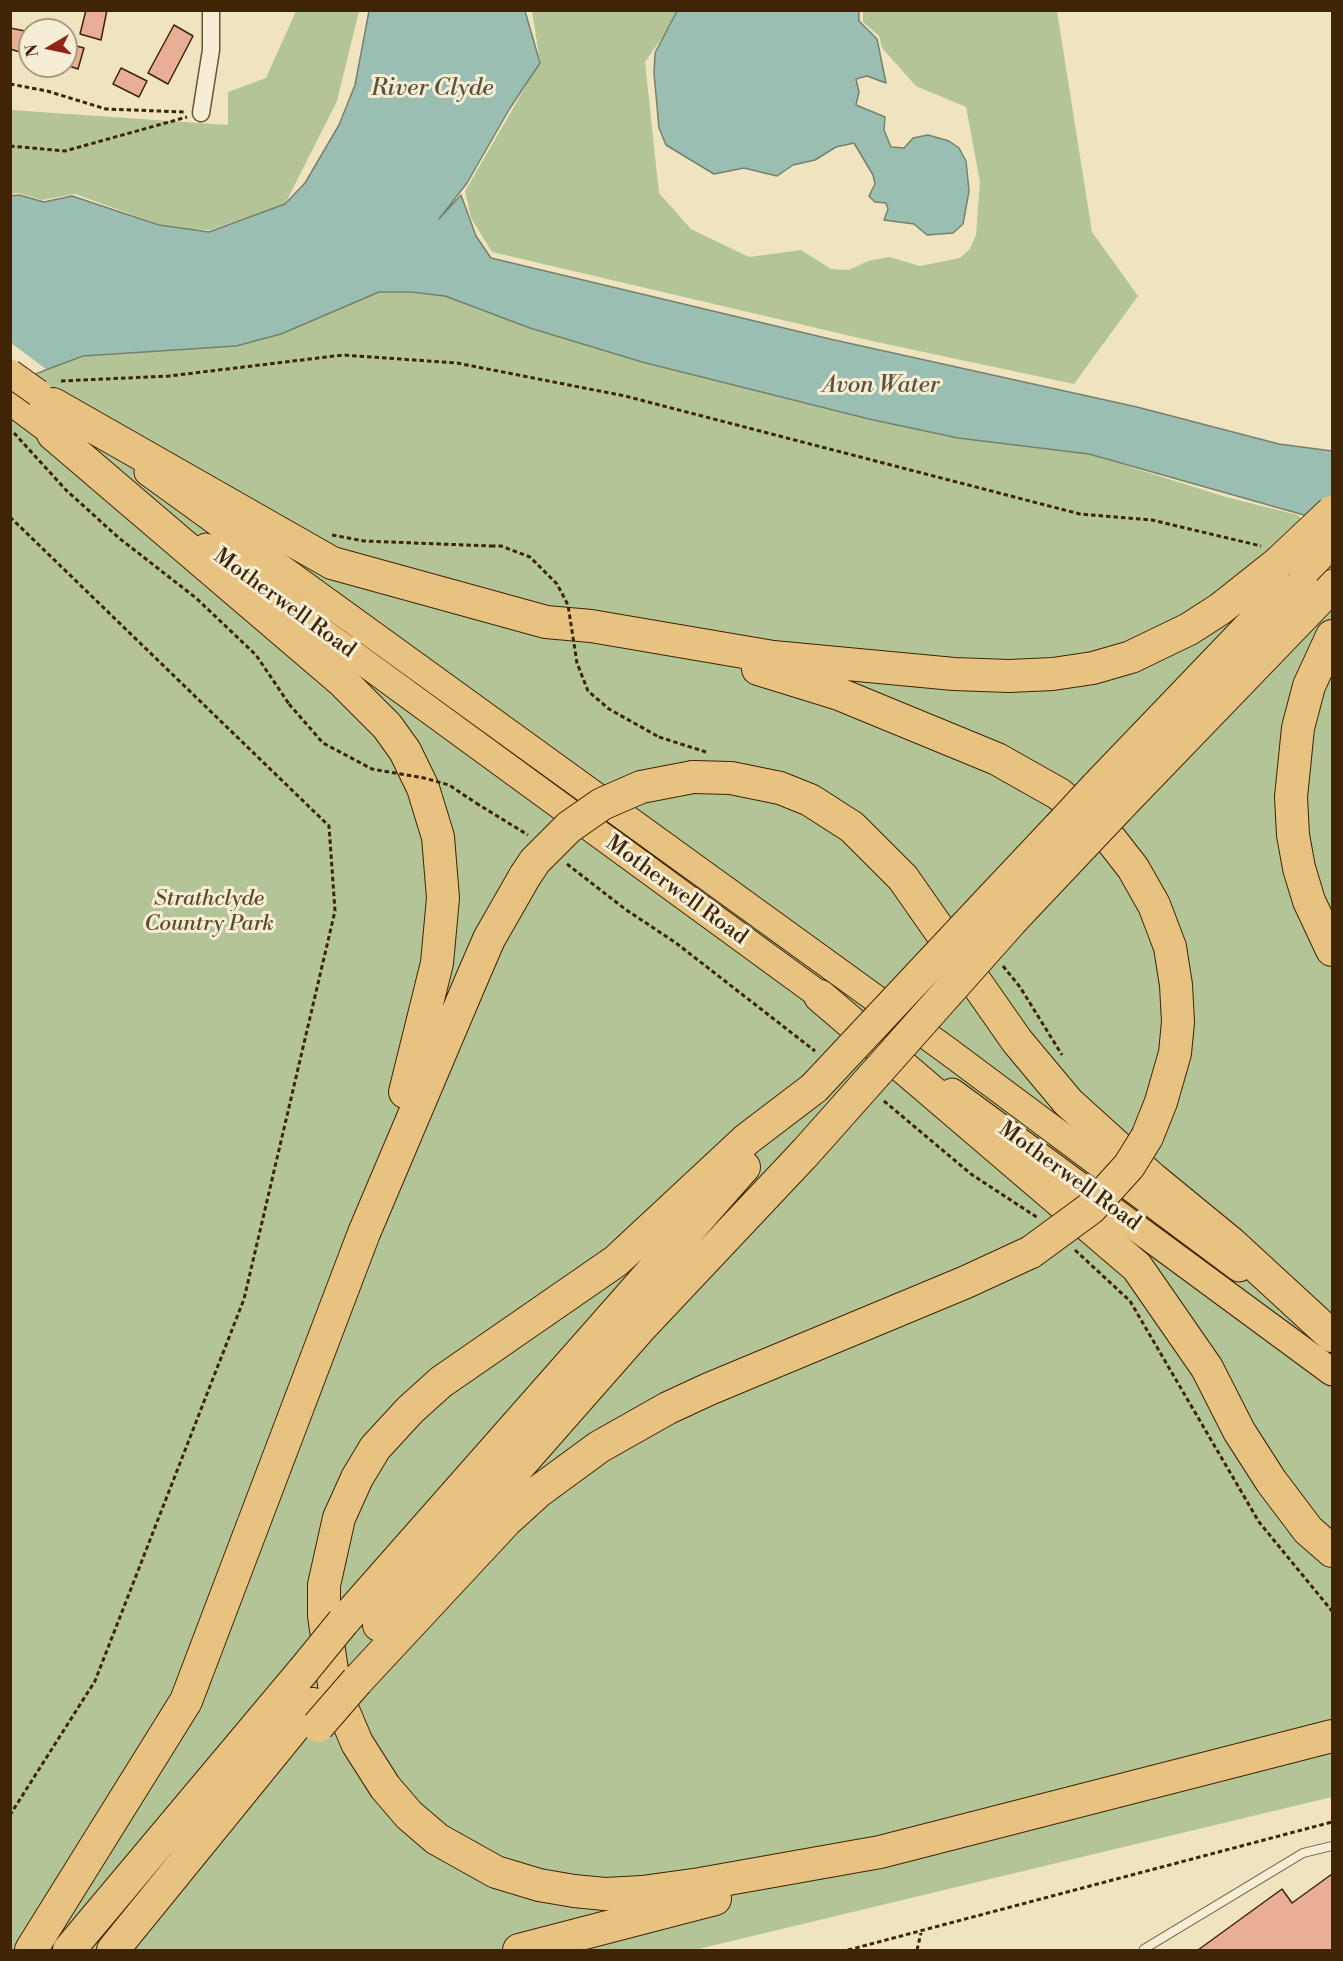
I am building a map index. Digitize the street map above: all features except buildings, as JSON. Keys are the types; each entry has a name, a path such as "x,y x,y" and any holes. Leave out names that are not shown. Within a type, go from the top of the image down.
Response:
{"highway":[{"path":"26,417 332,563 546,622 591,626 773,657 954,674 1053,674 1093,668 1131,657 1164,642 1220,609 1282,560 1332,512"},
{"path":"26,417 341,680 387,726 405,751 423,788 438,837 443,898 437,963 429,1000 389,1151 327,1298 300,1405"},
{"path":"1107,798 1282,560 1332,541"},
{"path":"69,1950 344,1622 814,1088 1004,907 1107,798 1332,586"},
{"path":"354,1670 506,1521 539,1491 599,1447 668,1408 709,1389 966,1282 1031,1252 1091,1208 1129,1166 1147,1137 1161,1102 1175,1053 1178,1022 1176,986 1170,947 1154,905 1133,868 1108,836 1059,794 997,759 839,694 779,675 591,626"},
{"path":"1332,636 1310,686 1298,728 1291,797 1293,835 1299,868 1309,900 1332,950"},
{"path":"31,1950 186,1701 364,1233 489,939 525,876 540,855 568,827 602,804 641,787 693,777 731,778 780,788 810,800 852,827 903,878 1017,1041 1068,1102 1153,1179 1231,1243 1332,1336"},
{"path":"112,1950 354,1670 642,1326 805,1153 1004,907"},
{"path":"820,996 1137,1267 1207,1368 1239,1431 1270,1481 1308,1530 1332,1551"},
{"path":"814,1088 747,1139 616,1261 441,1382 410,1410 375,1448 357,1478 339,1518 324,1585 324,1616 335,1691 347,1724 373,1770 409,1815 437,1839 496,1872 538,1885 574,1891 624,1893 700,1884 880,1852"},
{"path":"119,1950 315,1715"},
{"path":"519,1950 810,1875 880,1852 1332,1736"}],"main road":[{"path":"10,373 26,417"},
{"name":"Motherwell Road","path":"26,417 1332,1372"},
{"name":"Motherwell Road","path":"26,417 957,1058 1145,1196 1332,1341"}],"street":[{"path":"201,113 211,50 211,10"}],"lane":[{"path":"1144,1949 1303,1853 1332,1846"}],"path":[{"path":"10,84 47,91 106,109 201,113"},
{"path":"10,146 65,151 201,113"},
{"path":"103,381 169,376 343,355 457,363 625,396 1080,514 1152,520 1282,560"},
{"path":"26,417 66,490 119,538 196,598 256,655 289,704 323,743 372,769 449,785 534,840"},
{"path":"10,517 329,826 335,911 244,1299 95,1681 10,1815"},
{"path":"324,533 364,540 501,546 530,557 557,584 568,605 577,663 588,691 609,709 659,737"},
{"path":"563,861 625,909 676,943 816,1052"},
{"path":"882,1099 971,1174 1045,1222"},
{"path":"1071,1246 1130,1301 1259,1522 1332,1611"},
{"path":"848,1950 921,1933 1096,1883 1332,1822"},
{"path":"917,1950 921,1933"}],"green space":[{"path":"296,11 359,11 337,101 285,204 210,230 172,229 75,194 42,200 18,193 11,194 11,110 228,125 228,92 266,78"},
{"path":"532,11 681,11 645,62 659,193 691,229 749,257 801,250 831,269 849,270 868,261 889,257 920,266 960,258 970,249 976,235 980,182 966,107 916,86 882,48 879,36 863,22 863,11 1057,11 1092,232 1138,296 1074,384 872,341 492,252 471,218 465,191 540,62"},
{"name":"Strathclyde Country Park","path":"379,292 411,292 445,296 530,328 642,362 869,419 958,438 1089,454 1226,497 1298,515 1332,553 1332,1797 694,1950 11,1950 11,383 83,356 236,346 281,334"}],"water":[{"path":"369,11 525,11 540,63 510,108 467,183 439,219 461,195 476,236 491,258 830,339 1137,407 1279,444 1332,451 1332,523 1089,454 958,438 869,419 642,362 530,328 445,296 411,292 379,292 281,334 236,346 83,356 11,383 10,196 19,195 44,202 72,196 159,225 209,232 285,204 305,183 339,125 355,85"},
{"path":"677,11 859,11 859,21 877,39 886,83 867,76 856,79 859,92 856,105 885,117 884,130 891,147 904,148 913,138 928,135 949,141 959,148 966,161 969,191 963,224 953,233 927,235 914,224 884,220 888,209 886,203 875,202 869,196 875,184 873,175 854,143 836,147 815,160 793,165 777,176 744,168 714,174 666,145 659,128 654,73 655,53"}],"pier":[{"path":"11,343 46,369 11,383"}],"water label":[{"name":"River Clyde","path":"432,89"},
{"name":"Avon Water","path":"881,386"}]}
